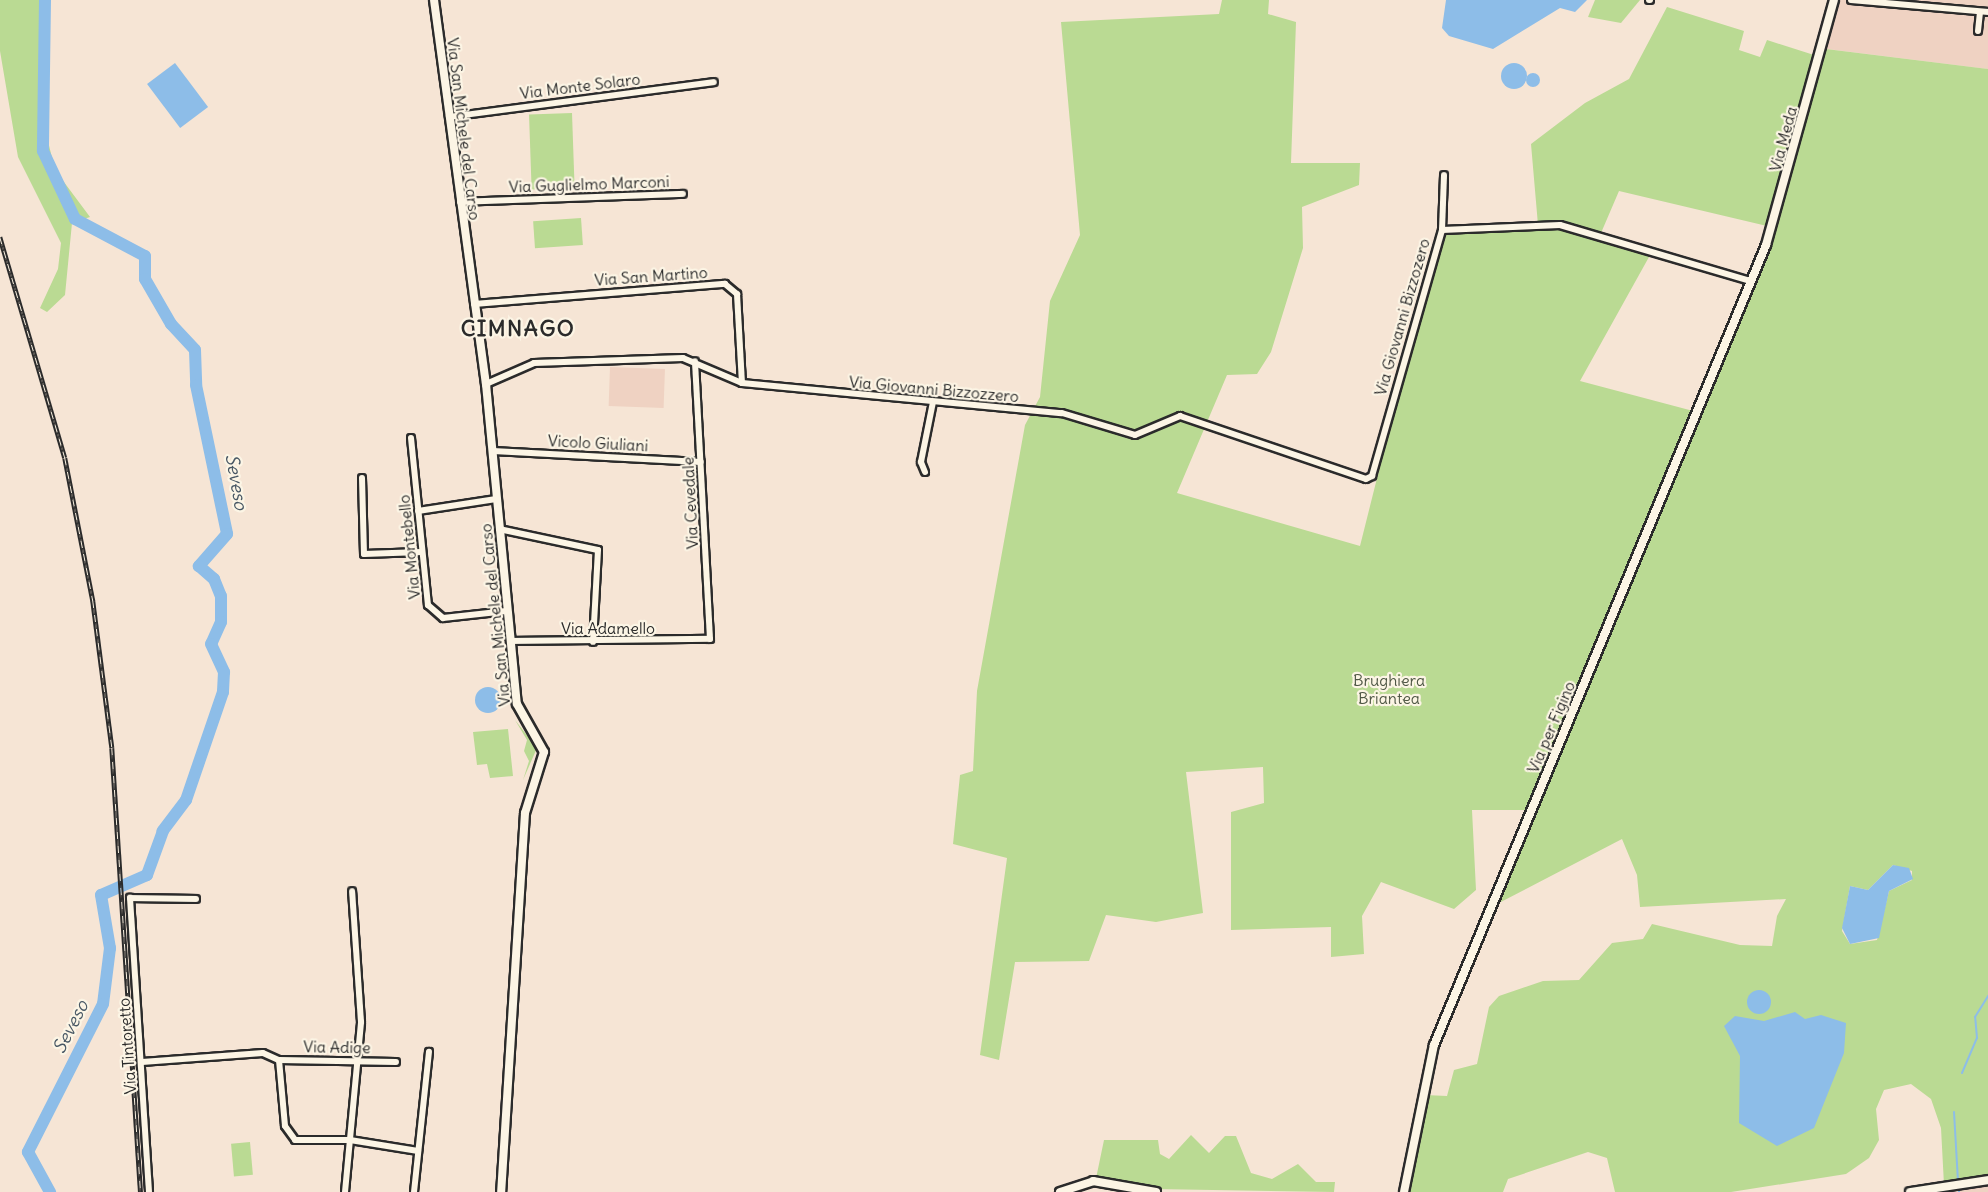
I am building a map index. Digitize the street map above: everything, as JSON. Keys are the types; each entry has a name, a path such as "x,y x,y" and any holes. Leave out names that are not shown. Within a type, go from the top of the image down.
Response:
{"street":[{"name":"Via San Michele del Carso","path":"434,0 486,384 518,710 540,739 544,757 525,813 501,1192"},
{"name":"Via Meda","path":"1750,281 1777,215 1834,0"},
{"path":"1851,0 1988,12"},
{"path":"1978,30 1980,12"},
{"name":"Via Monte Solaro","path":"449,117 714,82"},
{"path":"1442,230 1443,175"},
{"name":"Via Guglielmo Marconi","path":"460,202 683,194"},
{"name":"Via Giovanni Bizzozero","path":"1372,476 1442,230 1560,225 1750,281"},
{"name":"Via per Figino","path":"1404,1192 1434,1045 1750,281"},
{"name":"Via San Martino","path":"474,304 725,284 737,294 742,383"},
{"name":"Via Giovanni Bizzozzero","path":"486,384 534,363 695,361 742,383 1062,414 1135,435 1180,416 1366,479 1372,476"},
{"name":"Via Cevedale","path":"695,361 711,634 706,642"},
{"path":"925,472 921,462 933,402"},
{"name":"Via Montebello","path":"411,438 424,590 436,616 507,611"},
{"name":"Vicolo Giuliani","path":"493,451 701,462"},
{"path":"362,478 364,554 421,552"},
{"path":"418,511 496,499"},
{"path":"500,529 598,550 593,642"},
{"name":"Via Adamello","path":"510,640 706,642"},
{"path":"345,1192 358,1060 352,891"},
{"name":"Via Tintoretto","path":"149,1192 142,1062 129,898 196,898"},
{"name":"Via Adige","path":"142,1062 254,1052 279,1060 396,1062"},
{"path":"414,1192 429,1052"},
{"path":"279,1060 288,1133 306,1142 350,1140 418,1151"},
{"path":"1910,1192 1988,1180"},
{"path":"1060,1192 1094,1181 1156,1192"}],"shaded area":[{"path":"1840,0 1988,0 1988,69 1827,49"},
{"path":"610,367 665,369 664,408 609,406"},
{"path":"1988,1183 1988,1192 1960,1192 1960,1189"}],"green space":[{"path":"0,0 45,0 45,129 55,170 90,217 72,223 65,295 47,312 40,308 58,269 61,243 18,157 0,51"},
{"name":"Brughiera Briantea","path":"1222,0 1269,0 1268,14 1296,22 1291,163 1360,163 1359,185 1302,207 1303,248 1271,352 1257,374 1227,375 1177,493 1360,546 1438,235 1538,225 1531,144 1585,103 1629,79 1667,7 1744,31 1739,50 1760,57 1767,40 1814,55 1767,226 1619,191 1601,233 1654,248 1580,381 1697,412 1531,810 1472,810 1476,890 1454,909 1381,882 1362,916 1364,954 1331,957 1331,927 1231,930 1231,812 1264,803 1263,767 1186,772 1203,913 1156,922 1106,915 1089,961 1015,962 999,1060 980,1055 1007,858 953,844 960,775 973,771 977,691 1025,425 1040,397 1050,301 1080,235 1061,22 1219,14"},
{"path":"1595,0 1640,0 1621,23 1588,17"},
{"path":"1826,49 1988,69 1988,1177 1944,1185 1941,1128 1931,1099 1911,1084 1884,1090 1876,1109 1879,1140 1869,1158 1846,1174 1731,1192 1615,1192 1607,1158 1588,1152 1508,1179 1503,1192 1410,1192 1425,1095 1447,1096 1454,1070 1477,1064 1489,1007 1499,996 1543,981 1579,980 1612,943 1643,939 1652,924 1740,945 1772,946 1777,916 1786,899 1640,907 1637,875 1622,839 1495,905 1777,226","holes":["1893,865 1912,871 1912,880 1889,891 1877,940 1850,944 1842,931 1850,886 1868,890"]},
{"path":"572,113 575,188 532,189 529,115"},
{"path":"581,218 583,245 535,248 533,221"},
{"path":"515,720 537,748 523,780 529,761 524,751 527,740"},
{"path":"508,729 513,776 490,778 487,764 477,765 473,732"},
{"path":"1191,1135 1209,1153 1225,1136 1236,1136 1251,1173 1272,1179 1298,1164 1316,1182 1335,1182 1334,1192 1094,1188 1104,1140 1158,1140 1160,1154 1169,1159"},
{"path":"250,1142 253,1175 234,1177 231,1144"}],"water":[{"path":"1446,0 1587,0 1575,12 1560,8 1493,49 1449,36 1442,28"},
{"path":"175,63 208,107 180,128 147,84"},
{"path":"1514,63 1523,67 1527,76 1523,85 1514,89 1505,85 1501,76 1505,67"},
{"path":"1530,73 1536,73 1540,80 1536,87 1530,87 1526,83 1526,77"},
{"path":"488,687 497,691 501,700 497,709 488,713 479,709 475,700 479,691"},
{"path":"1893,865 1909,868 1913,879 1889,891 1879,938 1850,944 1842,928 1850,886 1868,890"},
{"path":"1759,990 1764,991 1770,997 1770,1007 1764,1013 1759,1014 1754,1013 1748,1007 1747,1002 1748,997 1754,991"},
{"path":"1795,1012 1805,1019 1821,1015 1846,1023 1844,1053 1814,1128 1777,1146 1739,1123 1740,1056 1724,1026 1735,1016 1764,1021"}],"waterway":[{"name":"Seveso","path":"45,0 43,151 75,219 145,256 145,279 171,324 195,350 196,385 227,534 199,566 214,579 221,596 221,622 211,644 224,672 223,692 186,800 163,831 147,875 101,895 110,948 103,1004 28,1152 50,1192"},
{"path":"1962,1073 1977,1038 1975,1017 1988,996"},
{"path":"1954,1112 1958,1181"}],"railway":[{"path":"0,237 65,458 93,601 112,748 141,1192"}],"district":[{"name":"CIMNAGO","path":"518,329"}]}
